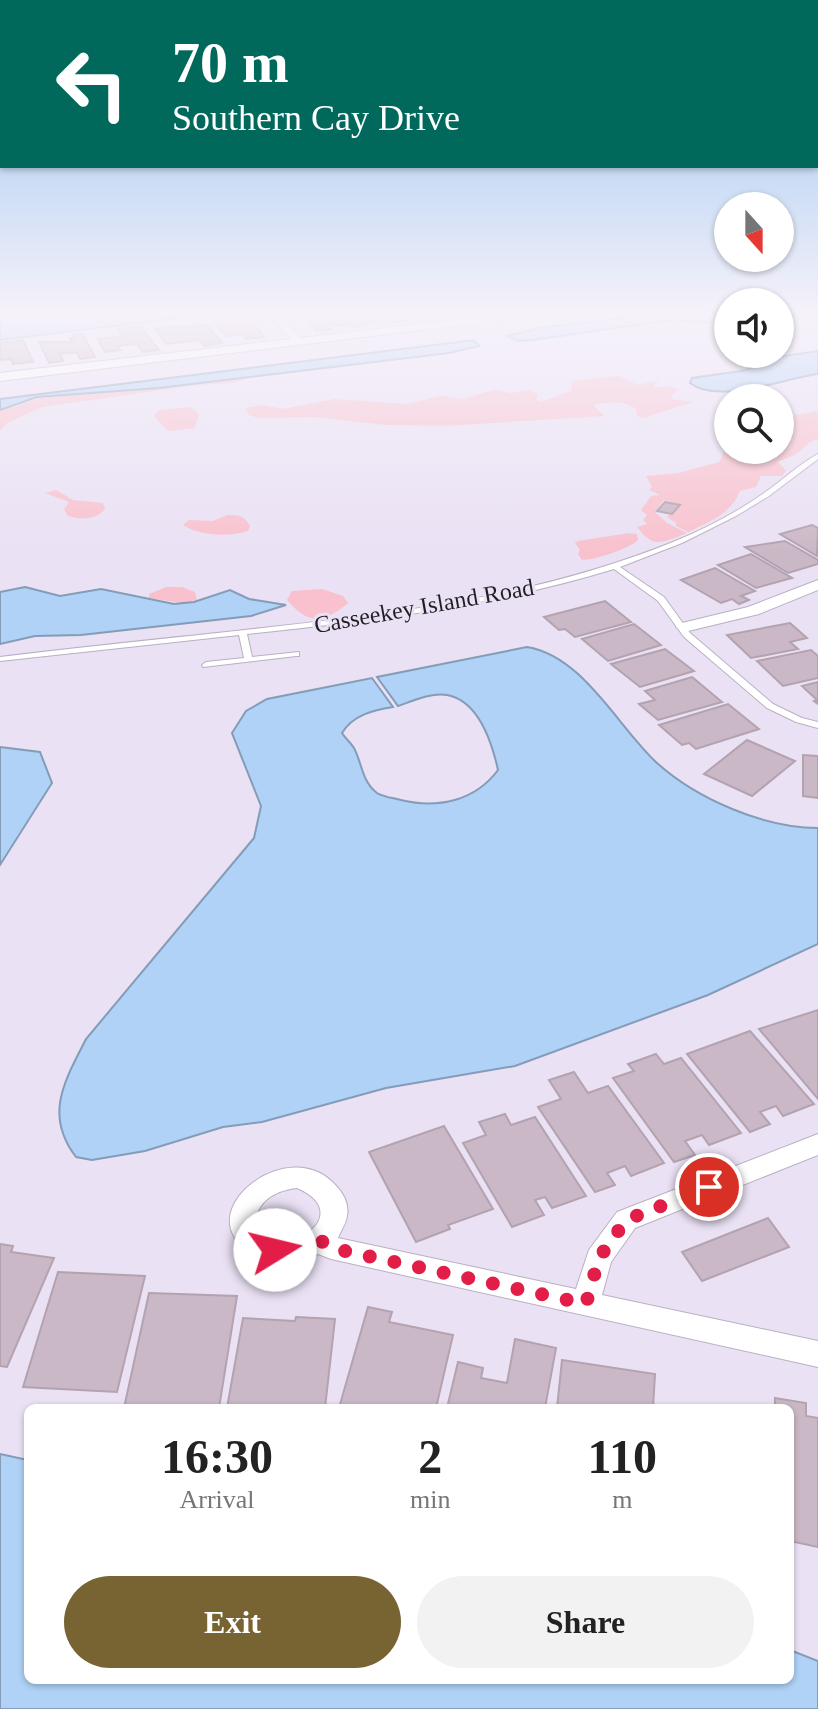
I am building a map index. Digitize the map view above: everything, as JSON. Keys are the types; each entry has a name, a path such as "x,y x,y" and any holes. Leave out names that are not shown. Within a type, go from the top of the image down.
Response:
{"street":[{"path":"684,627 753,611 818,585"},
{"path":"586,1304 599,1258 626,1220 818,1144"},
{"path":"320,1240 331,1248 818,1354"}],"lane":[{"name":"Casseekey Island Road","path":"0,659 360,620 454,606 616,567 735,515 817,458"},
{"path":"616,567 661,599 687,635 770,706 818,725"},
{"path":"243,633 249,660"},
{"path":"206,665 296,654"}],"shaded area":[{"path":"86,393 143,393 42,407 7,423 0,431 0,411 40,398"},
{"path":"485,393 535,393 538,394 536,400 541,402 566,393 675,393 672,399 693,402 643,418 637,416 636,409 631,406 610,403 593,405 604,416 445,426 385,425 315,417 258,418 249,415 245,408 262,405 283,409 335,399 406,404 442,396 463,399"},
{"path":"190,407 199,414 195,428 168,431 154,416 159,410"},
{"path":"818,411 818,439 794,455 794,415"},
{"path":"714,463 780,464 786,471 782,476 761,476 756,487 740,491 725,511 688,532 667,517 680,505 664,500 655,512 667,523 687,533 670,540 653,541 637,527 647,524 643,520 647,515 641,510 651,496 660,495 649,490 652,487 646,476 679,473"},
{"path":"56,490 73,500 103,503 105,509 88,518 68,516 64,509 69,502 45,493"},
{"path":"227,515 243,518 250,526 248,531 215,534 183,525 189,520 213,521"},
{"path":"637,534 638,540 619,550 587,560 582,560 578,554 580,550 575,543 578,541"},
{"path":"166,587 182,587 195,592 197,600 181,603 149,598 149,594"},
{"path":"322,589 343,596 348,603 330,615 316,619 302,614 287,600 292,591"}],"water":[{"path":"50,393 95,393 37,397 0,410 0,399"},
{"path":"25,587 60,596 101,589 174,604 194,602 230,590 249,599 286,605 251,616 81,635 35,636 0,644 0,592"},
{"path":"527,647 547,653 582,678 657,763 691,788 754,817 797,827 818,828 818,944 708,995 515,1066 386,1088 262,1122 223,1127 145,1151 92,1160 76,1157 66,1142 59,1113 65,1084 86,1039 254,838 261,806 232,733 246,711 267,699 372,678 393,707 364,714 342,733 354,748 368,783 379,794 401,800 442,803 478,789 498,770 482,725 468,705 447,695 429,696 398,706 377,677"},
{"path":"0,747 40,752 52,783 0,865"},
{"path":"0,1454 24,1459 24,1684 794,1684 794,1652 818,1661 818,1709 0,1709"}],"building":[{"path":"665,502 680,505 672,514 657,511"},
{"path":"812,525 818,528 817,556 780,534"},
{"path":"785,541 818,560 818,564 788,573 745,547"},
{"path":"751,554 792,578 756,588 718,565"},
{"path":"715,568 755,591 741,596 749,600 739,604 732,599 721,603 681,580"},
{"path":"605,601 631,622 575,637 565,629 559,630 544,617"},
{"path":"790,623 807,638 790,642 798,649 751,658 727,635"},
{"path":"634,624 661,645 608,661 582,639"},
{"path":"665,649 694,671 640,687 611,664"},
{"path":"811,650 818,656 818,678 783,686 757,661"},
{"path":"692,677 722,702 658,720 639,704 655,700 645,691"},
{"path":"818,682 818,704 802,686"},
{"path":"728,704 759,729 696,749 689,743 682,745 659,725"},
{"path":"747,740 795,761 752,796 704,774"},
{"path":"803,755 818,756 818,798 803,796"},
{"path":"818,1010 818,1099 759,1029"},
{"path":"750,1031 814,1104 783,1116 776,1106 760,1112 770,1124 750,1132 687,1054"},
{"path":"656,1054 664,1064 681,1058 741,1133 709,1145 702,1135 685,1141 695,1155 674,1162 613,1078 634,1071 628,1064"},
{"path":"574,1072 588,1093 608,1086 664,1163 631,1176 625,1166 607,1173 615,1185 595,1192 538,1107 561,1099 549,1080"},
{"path":"505,1114 511,1125 535,1117 586,1196 552,1208 545,1197 535,1200 544,1215 512,1227 463,1143 486,1135 479,1122"},
{"path":"444,1126 493,1209 448,1225 450,1229 416,1242 369,1152"},
{"path":"768,1218 789,1247 702,1281 682,1252"},
{"path":"0,1244 13,1246 11,1252 54,1258 7,1367 0,1366"},
{"path":"58,1272 145,1276 117,1392 23,1387"},
{"path":"149,1293 237,1296 220,1404 125,1404"},
{"path":"368,1307 392,1312 389,1322 453,1335 437,1404 340,1404"},
{"path":"296,1317 335,1319 325,1404 228,1404 243,1318 295,1321"},
{"path":"515,1339 556,1348 546,1404 448,1404 458,1362 483,1368 481,1378 507,1383"},
{"path":"562,1360 655,1374 653,1404 557,1404"},
{"path":"775,1398 806,1403 806,1416 818,1418 818,1547 794,1542 794,1404 775,1404"}],"route":[{"path":"275,1250 291,1252 307,1248 320,1240 331,1248 586,1304 599,1258 626,1220 709,1187"}]}
